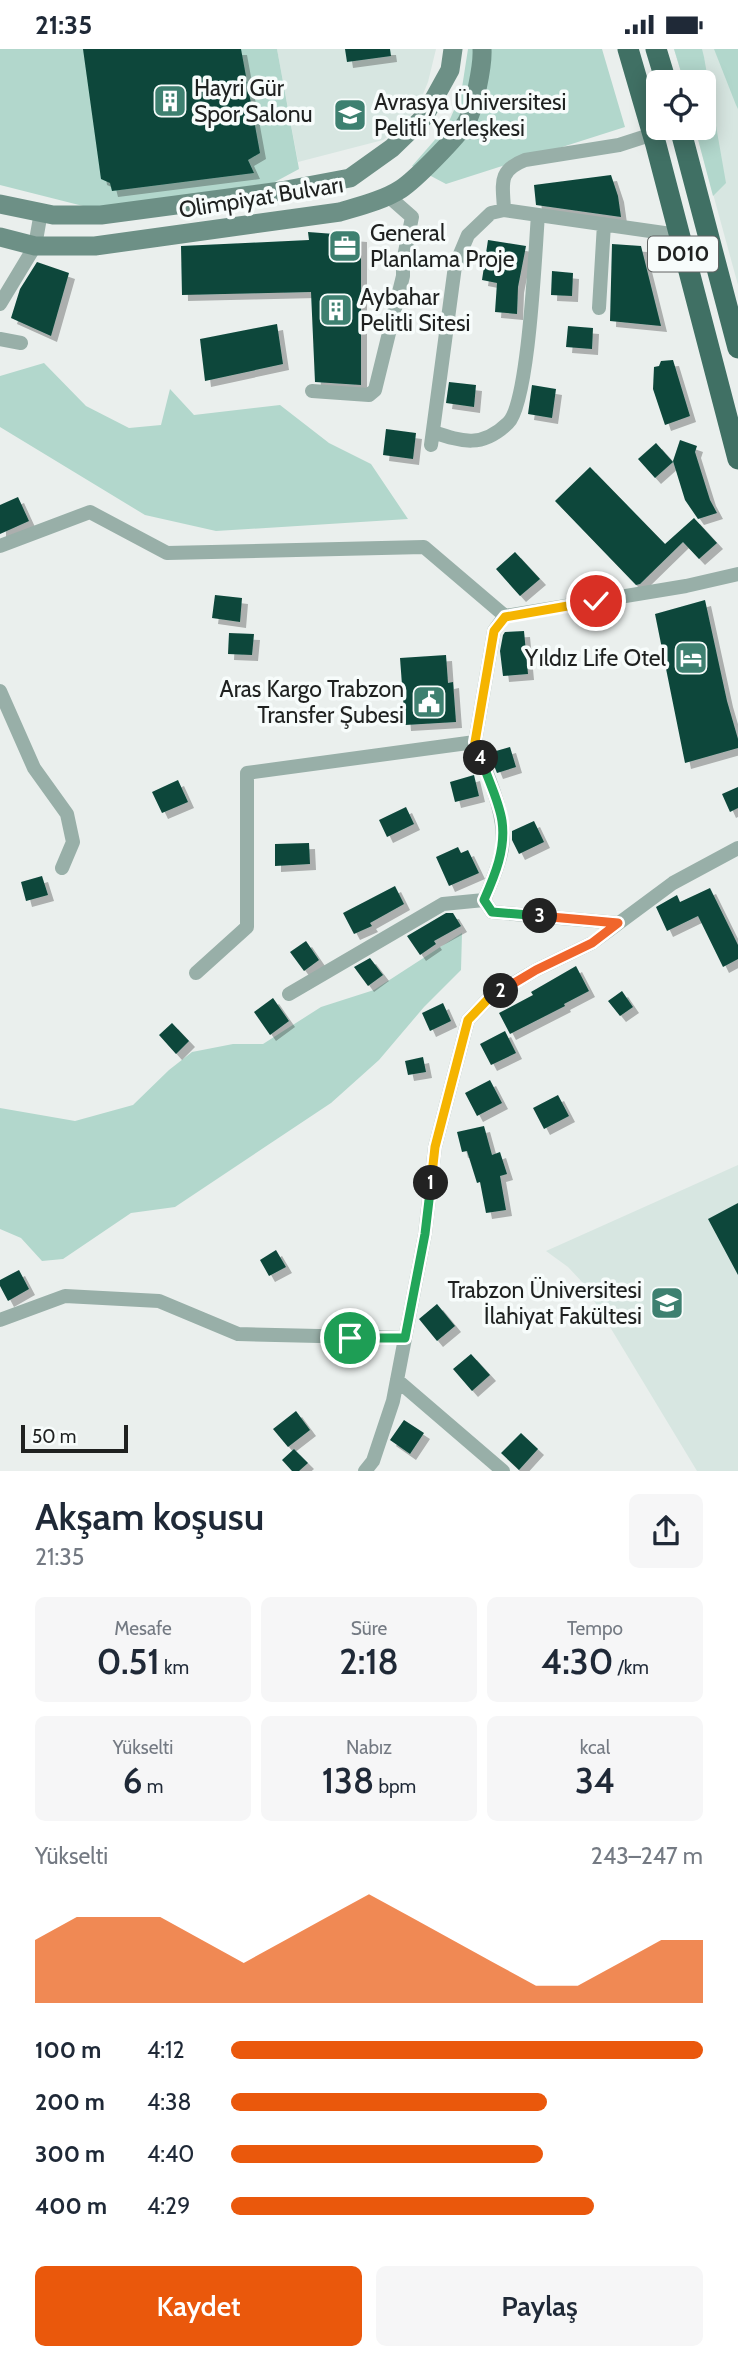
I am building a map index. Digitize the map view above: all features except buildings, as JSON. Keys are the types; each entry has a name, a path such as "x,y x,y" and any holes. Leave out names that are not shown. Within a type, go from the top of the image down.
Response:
{"highway":[{"name":"D010","path":"628,49 646,110"},
{"path":"656,49 662,70"},
{"name":"D010","path":"654,140 738,459"},
{"name":"D010","path":"683,140 738,348"}],"main road":[{"name":"Olimpiyat Bulvarı","path":"0,204 53,215 101,215 281,191 350,178 392,148 424,117 450,70 453,49"},
{"name":"Olimpiyat Bulvarı","path":"0,237 36,246 95,246 340,212 365,205 401,189 467,121 482,64 482,49"}],"street":[{"path":"504,210 502,177 511,166 525,160 619,145 646,136"},
{"path":"312,391 369,395 375,390 403,276 412,217 387,195"},
{"path":"538,215 529,340 515,412 509,423 488,437 473,442 432,439 455,266 468,235 491,213 504,210 678,235"},
{"path":"0,304 36,246 41,212"},
{"path":"599,308 604,224"},
{"path":"0,339 21,343"},
{"path":"0,546 90,512 167,553 424,547 505,617"},
{"path":"484,900 496,871 502,846 502,820 475,742 494,631 505,617 687,586 738,574"},
{"path":"0,691 34,768 68,814 73,842 62,868"},
{"path":"196,973 247,927 247,773 475,742"},
{"path":"365,1471 373,1461 393,1401 425,1234 435,1147 468,1020 489,998 536,970 592,943 673,883 738,848"},
{"path":"484,900 492,912 618,923"},
{"path":"289,994 443,904 484,900"},
{"path":"0,1320 65,1296 159,1301 238,1334 405,1338"},
{"path":"397,1380 503,1471"}],"shaded area":[{"name":"Avrasya Üniversitesi Pelitli Yerleşkesi","path":"277,49 436,49 428,82 419,104 402,126 383,140 298,162"},
{"path":"674,49 738,49 738,285 698,140 716,140 716,70 680,70"},
{"name":"Trabzon Üniversitesi İlahiyat Fakültesi","path":"738,1165 738,1471 697,1471 584,1284 568,1267 546,1251"}],"green space":[{"path":"0,49 277,49 299,169 273,183 91,208 0,185"},
{"path":"468,49 602,49 625,127 446,184 412,166 447,126 461,94"},
{"path":"674,49 702,49 706,70 680,70"},
{"path":"714,49 738,49 738,109 736,105"},
{"path":"716,126 726,183 713,196 698,140 716,140"},
{"path":"44,363 86,406 129,428 161,425 170,389 194,415 280,405 329,443 371,464 408,519 216,531 145,515 0,427 0,376"},
{"path":"462,933 461,970 424,1007 379,1060 331,1103 175,1207 131,1213 63,1259 42,1261 21,1238 0,1229 0,1108 75,1121 133,1105 192,1052 233,1044 263,1044 321,1007 374,990"}],"place":[{"name":"Hayri Gür Spor Salonu","path":"170,101"},
{"name":"Avrasya Üniversitesi Pelitli Yerleşkesi","path":"350,115"},
{"name":"General Planlama Proje","path":"345,246"},
{"name":"Aybahar Pelitli Sitesi","path":"336,310"},
{"name":"Yıldız Life Otel","path":"691,658"},
{"name":"Aras Kargo Trabzon Transfer Şubesi","path":"429,702"},
{"name":"Trabzon Üniversitesi İlahiyat Fakültesi","path":"667,1303"}],"route":[{"path":"350,1338 405,1338 425,1234 435,1147 468,1020 489,998 536,970 592,943 618,923 492,912 484,900 496,871 502,846 502,820 475,742 494,631 505,617 596,601"}]}
